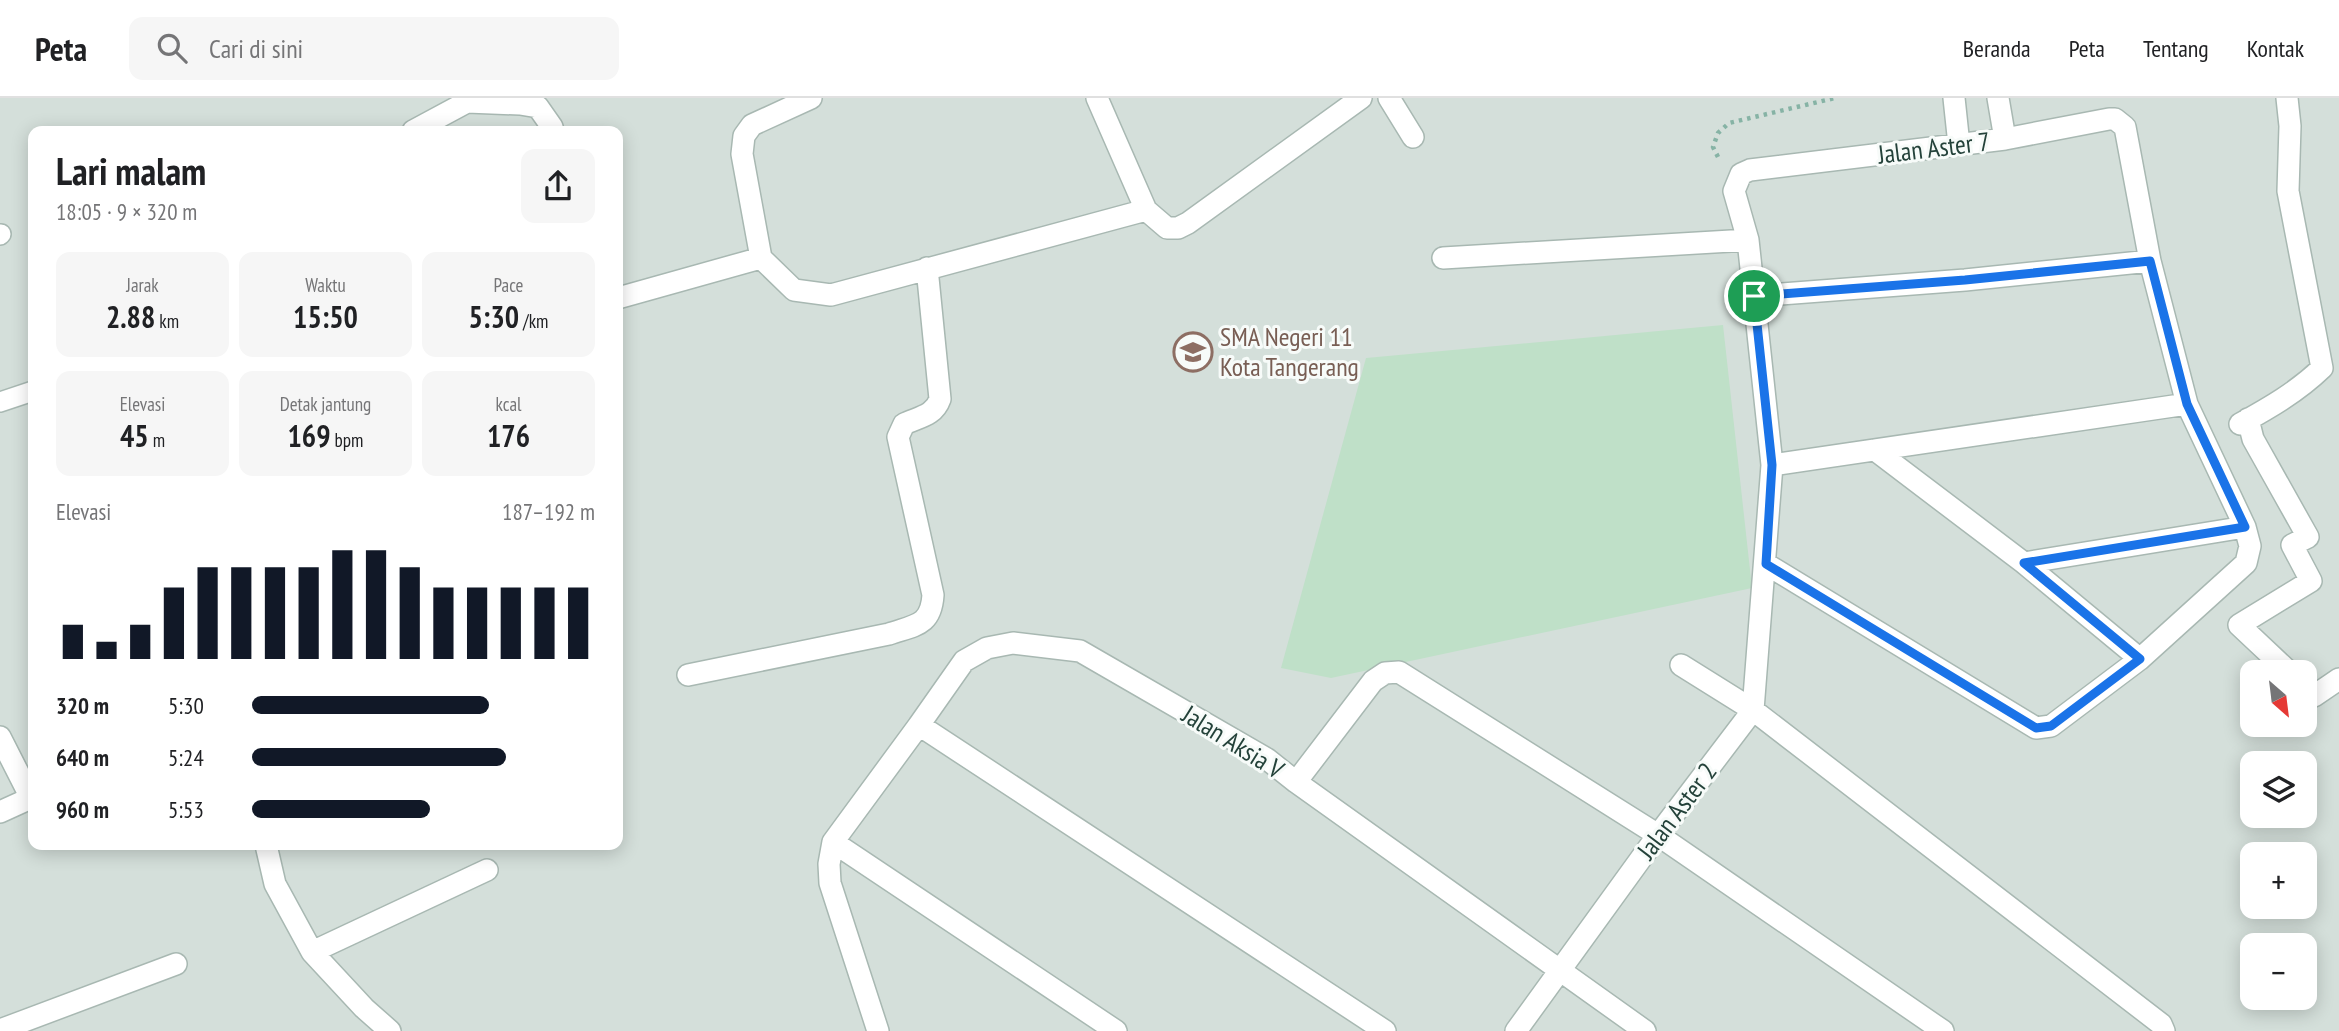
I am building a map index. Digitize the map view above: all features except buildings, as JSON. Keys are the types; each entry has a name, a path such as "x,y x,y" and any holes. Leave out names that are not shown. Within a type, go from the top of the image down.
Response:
{"street":[{"path":"811,98 752,125 744,136 742,154 761,258 794,290 831,295 1146,210"},
{"path":"1097,98 1146,210 1167,228 1178,228 1188,223 1361,98"},
{"path":"1389,98 1413,137"},
{"path":"1954,98 1959,145"},
{"path":"1998,98 2005,139"},
{"path":"2276,660 2239,625 2311,581 2292,545 2308,537 2244,421 2281,401 2330,365 2288,191 2290,126 2287,98"},
{"path":"422,126 466,100 538,107 551,126"},
{"name":"Jalan Aster 7","path":"1737,182 1750,170 2005,139 2115,119 2124,127 2150,261"},
{"path":"1737,182 1748,240 1772,465 1753,710"},
{"path":"1443,258 1748,240"},
{"path":"623,297 761,258"},
{"path":"1754,296 1965,280 2150,261 2187,404 2245,527 2250,546 2246,564 2140,659 2051,726 2036,728 1766,564"},
{"path":"688,675 889,634 925,620 932,611 933,595 898,437 904,425 930,414 937,407 940,398 927,268"},
{"path":"1772,465 2187,404"},
{"path":"1875,450 2024,563 2140,659"},
{"path":"2024,563 2245,527"},
{"name":"Jalan Aksia V","path":"834,842 964,661 987,648 1013,643 1080,651 1267,759 1645,1031"},
{"path":"1681,665 1753,710 2161,1024 2164,1031"},
{"path":"1296,782 1373,681 1385,673 1399,672 1658,835 1943,1031"},
{"path":"2317,694 2339,679"},
{"name":"Jalan Aster 2","path":"1516,1031 1658,835 1753,710"},
{"path":"919,725 1385,1031"},
{"path":"0,737 28,790"},
{"path":"0,811 28,800"},
{"path":"878,1031 830,883 829,864 834,842 1116,1031"},
{"path":"267,850 275,884 312,951 364,1008 390,1031"},
{"path":"312,951 487,870"},
{"path":"0,1030 176,964"}],"lane":[{"path":"0,402 28,392"}],"path":[{"path":"1737,182 1713,147 1717,133 1728,122 1835,98"}],"shaded area":[{"path":"0,98 2339,98 2339,1031 0,1031"}],"green space":[{"path":"1723,325 1752,588 1331,678 1281,668 1366,358"}],"place":[{"name":"SMA Negeri 11 Kota Tangerang","path":"1193,352"}],"route":[{"path":"2150,261 2187,404 2245,527 2024,563 2140,659 2051,726 2036,728 1766,564 1772,465 1754,296 1965,280 2150,261"}]}
